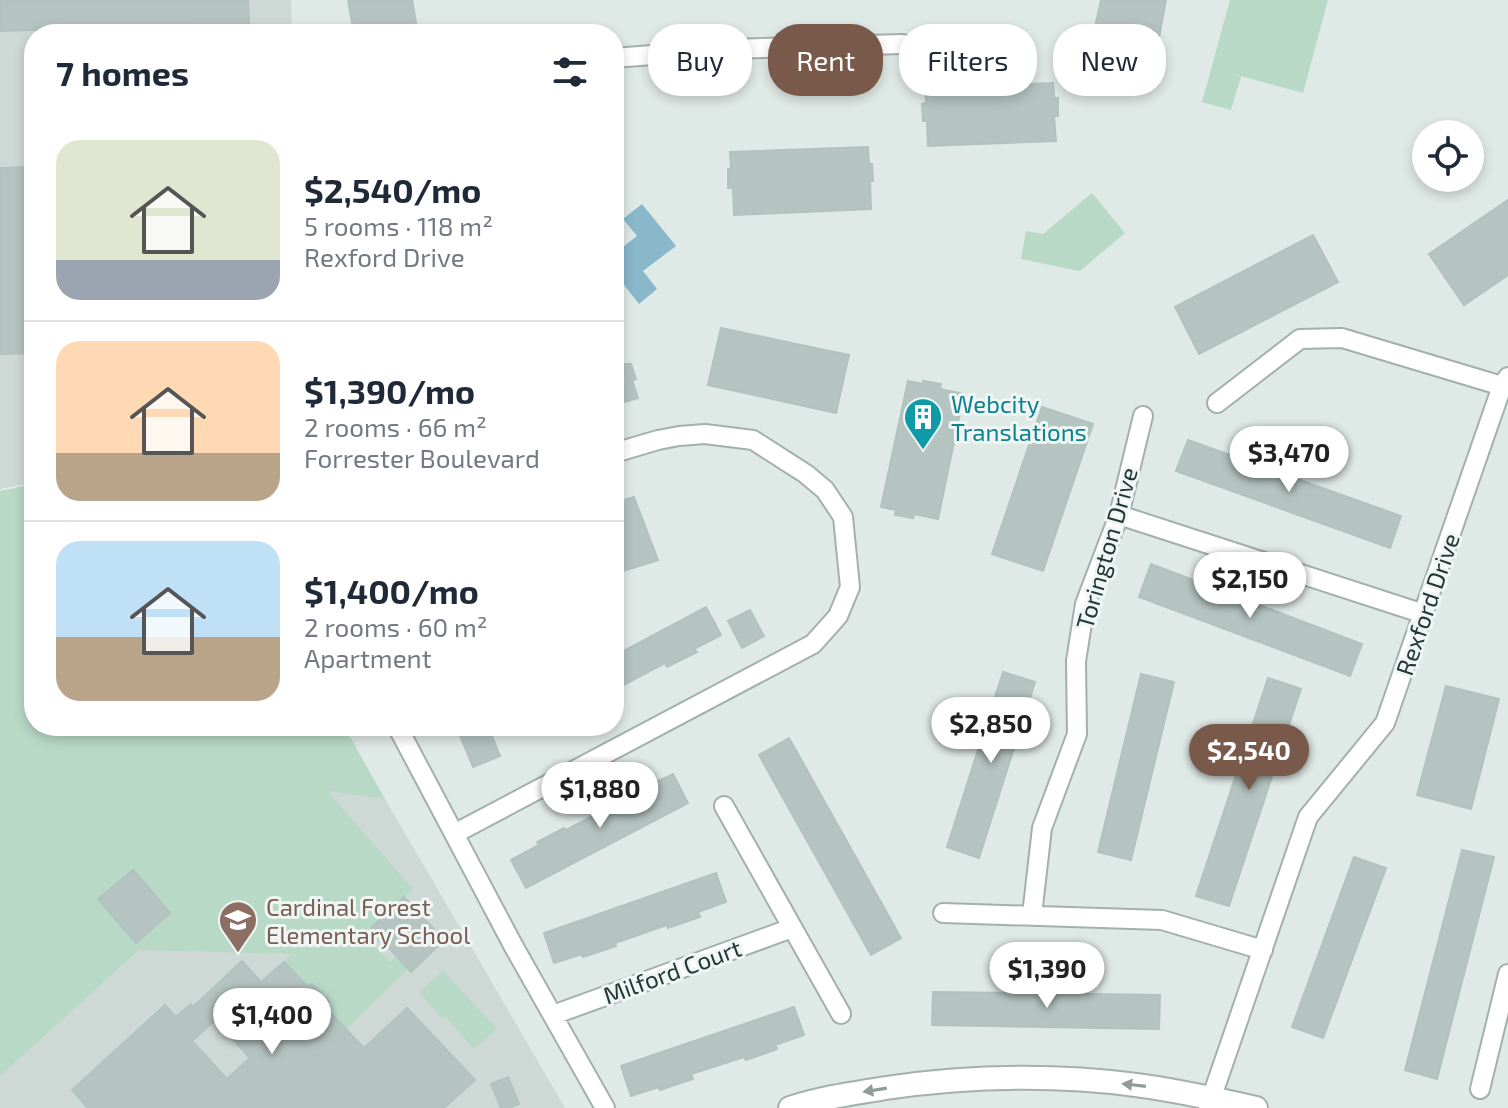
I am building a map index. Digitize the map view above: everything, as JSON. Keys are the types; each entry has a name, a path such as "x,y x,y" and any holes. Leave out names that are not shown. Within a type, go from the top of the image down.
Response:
{"street":[{"path":"624,57 729,49 899,44"},
{"name":"Rexford Drive","path":"1210,1103 1308,817 1385,723 1505,382 1342,338 1300,339 1217,403"},
{"name":"Torington Drive","path":"1032,915 1042,828 1077,734 1076,661 1085,604 1119,515 1143,416"},
{"path":"454,834 813,644 838,616 850,587 843,517 825,490 806,474 756,441 709,434 663,439 624,450"},
{"path":"1119,515 1424,614"},
{"path":"402,736 514,947 605,1108"},
{"path":"724,806 841,1014"},
{"path":"943,913 1162,920 1263,950"},
{"name":"Milford Court","path":"553,1015 792,928"},
{"path":"1480,1089 1503,1016 1508,974"},
{"path":"790,1108 900,1086 968,1078 1028,1077 1138,1085 1210,1103 1256,1108"}],"shaded area":[{"path":"0,0 291,0 292,24 24,24 24,484 0,489"},
{"name":"Cardinal Forest Elementary School","path":"0,737 385,799 565,1108 0,1108"}],"green space":[{"path":"1230,0 1328,0 1303,93 1233,74 1241,77 1231,110 1202,102"},
{"path":"1092,193 1125,233 1080,271 1021,259 1026,231 1043,234"},
{"path":"24,486 24,736 350,736 385,799 327,791 413,889 371,928 381,939 375,946 390,962 396,956 408,969 346,1029 324,1006 329,1001 313,984 308,987 284,962 291,954 139,950 0,1076 0,491"},
{"path":"443,971 497,1029 474,1049 419,992"}],"water":[{"path":"642,204 676,246 643,271 657,289 639,304 624,285 624,246 637,236 624,218"}],"building":[{"path":"0,0 248,0 249,23 24,24 24,30 0,31"},
{"path":"348,0 412,0 416,24 352,24"},
{"path":"1101,0 1166,0 1162,24 1096,24"},
{"path":"1053,83 1053,96 1058,98 1058,116 1054,116 1056,141 928,146 927,121 923,121 922,104 926,103 926,96 1037,96 1037,84"},
{"path":"868,147 873,181 870,181 871,209 734,215 733,188 728,188 730,152"},
{"path":"24,167 24,353 0,354 0,168"},
{"path":"1508,200 1508,275 1464,305 1429,254"},
{"path":"1313,235 1338,282 1199,354 1175,307"},
{"path":"721,328 849,355 836,413 708,385"},
{"path":"624,364 631,364 638,398 624,402"},
{"name":"Webcity Translations","path":"908,381 941,384 940,389 964,394 938,519 914,514 913,518 895,515 896,510 881,507"},
{"path":"1042,407 1093,424 1043,571 992,554"},
{"path":"1188,440 1401,516 1390,548 1176,471"},
{"path":"634,497 658,560 624,571 624,500"},
{"path":"1151,564 1362,644 1350,676 1139,597"},
{"path":"706,607 721,635 694,649 697,652 667,667 665,663 624,685 624,651"},
{"path":"750,610 764,636 742,648 728,621"},
{"path":"1003,672 1035,682 979,858 947,847"},
{"path":"1141,674 1174,682 1131,860 1098,852"},
{"path":"1268,678 1301,689 1229,906 1196,896"},
{"path":"1446,686 1499,699 1471,809 1417,795"},
{"path":"460,736 492,736 500,756 473,767"},
{"path":"789,738 901,938 871,955 759,755"},
{"path":"673,774 688,803 526,888 511,860 539,845 537,842 616,804 614,801"},
{"path":"1462,850 1494,857 1437,1079 1405,1070"},
{"path":"1354,857 1386,868 1323,1038 1292,1027"},
{"path":"133,870 170,913 136,943 98,899"},
{"path":"716,873 726,902 698,912 700,917 668,928 667,925 583,957 582,954 554,963 544,933"},
{"path":"404,897 444,940 411,972 371,928"},
{"path":"242,961 261,982 284,962 308,987 312,984 329,1001 324,1006 364,1048 407,1008 475,1080 444,1108 88,1108 72,1090 165,1005 176,1017 191,1004 193,1007","holes":["215,1020 250,1058 227,1079 192,1041"]},
{"path":"933,992 1160,995 1159,1029 932,1025"},
{"path":"794,1007 804,1035 746,1060 744,1057 691,1074 693,1079 631,1096 621,1066"},
{"path":"508,1077 519,1104 501,1108 491,1084"}],"place":[{"name":"Webcity Translations","path":"923,451"},
{"name":"Cardinal Forest Elementary School","path":"238,954"}]}
